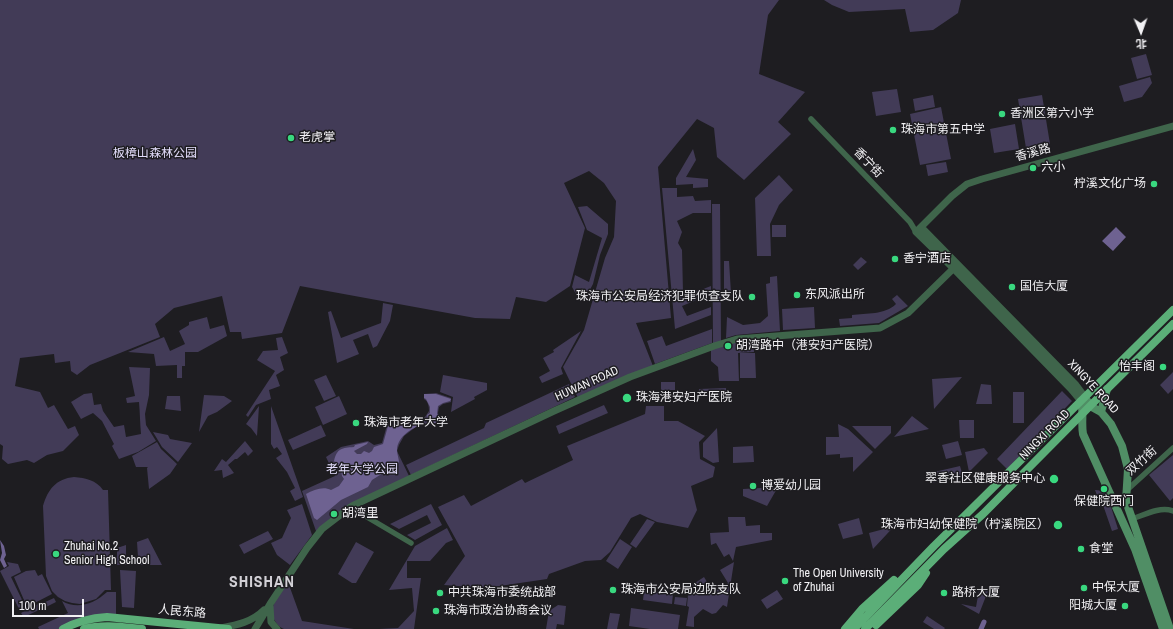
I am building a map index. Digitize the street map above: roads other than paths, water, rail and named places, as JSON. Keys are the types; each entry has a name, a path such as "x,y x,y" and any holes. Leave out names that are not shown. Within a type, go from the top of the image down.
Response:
{"main road":[{"name":"NINGXI ROAD","path":"854,629 934,546 1173,310"},
{"name":"NINGXI ROAD","path":"865,629 944,549 983,514 1173,324"},
{"path":"1126,357 1132,364"},
{"path":"1101,412 1107,389"},
{"name":"XINGYE ROAD","path":"1083,399 1090,406 1101,412 1111,424 1122,446 1128,469 1126,501 1170,629"},
{"name":"XINGYE ROAD","path":"1083,399 1083,434 1134,549 1163,629"},
{"path":"1060,436 1075,427 1082,427"},
{"path":"1036,446 1044,453"},
{"path":"845,629 862,609 916,559 934,546"},
{"path":"874,628 918,585 944,549"},
{"name":"人民东路","path":"63,629 77,622 93,618 107,617 228,629"},
{"path":"84,629 95,626 142,629"}],"street":[{"name":"香宁街","path":"811,119 910,222 955,266"},
{"name":"香溪路","path":"918,230 952,196 967,184 1173,126"},
{"name":"XINGYE ROAD","path":"955,266 1076,385 1083,399"},
{"name":"HUWAN ROAD","path":"270,604 307,548 322,529 350,507 624,380 714,346 737,339 880,328 908,313 955,266"},
{"name":"双竹街","path":"1126,490 1173,448"},
{"path":"350,507 411,543"},
{"path":"1132,519 1160,510 1168,509 1173,511"},
{"path":"218,628 236,625 253,619 270,604"},
{"path":"255,629 270,604"},
{"path":"270,604 270,619 272,624 277,629"}],"waterway":[{"path":"981,629 984,622"}],"place":[{"name":"香洲区第六小学","path":"1002,114"},
{"name":"珠海市第五中学","path":"893,130"},
{"name":"老虎掌","path":"291,138"},
{"name":"六小","path":"1033,168"},
{"name":"柠溪文化广场","path":"1154,184"},
{"name":"香宁酒店","path":"895,259"},
{"name":"国信大厦","path":"1012,287"},
{"name":"东风派出所","path":"797,295"},
{"name":"珠海市公安局经济犯罪侦查支队","path":"752,297"},
{"name":"胡湾路中（港安妇产医院）","path":"728,346"},
{"name":"怡丰阁","path":"1163,367"},
{"name":"珠海港安妇产医院","path":"627,398"},
{"name":"珠海市老年大学","path":"356,423"},
{"name":"翠香社区健康服务中心","path":"1054,479"},
{"name":"博爱幼儿园","path":"753,486"},
{"name":"保健院西门","path":"1104,489"},
{"name":"胡湾里","path":"334,514"},
{"name":"珠海市妇幼保健院（柠溪院区）","path":"1058,525"},
{"name":"食堂","path":"1081,549"},
{"name":"Zhuhai No.2 Senior High School","path":"56,554"},
{"name":"The Open University of Zhuhai","path":"785,581"},
{"name":"中保大厦","path":"1084,588"},
{"name":"珠海市公安局边防支队","path":"613,590"},
{"name":"中共珠海市委统战部","path":"440,593"},
{"name":"路桥大厦","path":"944,593"},
{"name":"阳城大厦","path":"1125,606"},
{"name":"珠海市政治协商会议","path":"436,611"}],"district":[{"name":"SHISHAN","path":"262,583"}],"park label":[{"name":"板樟山森林公园","path":"155,154"},
{"name":"老年大学公园","path":"362,470"}]}
